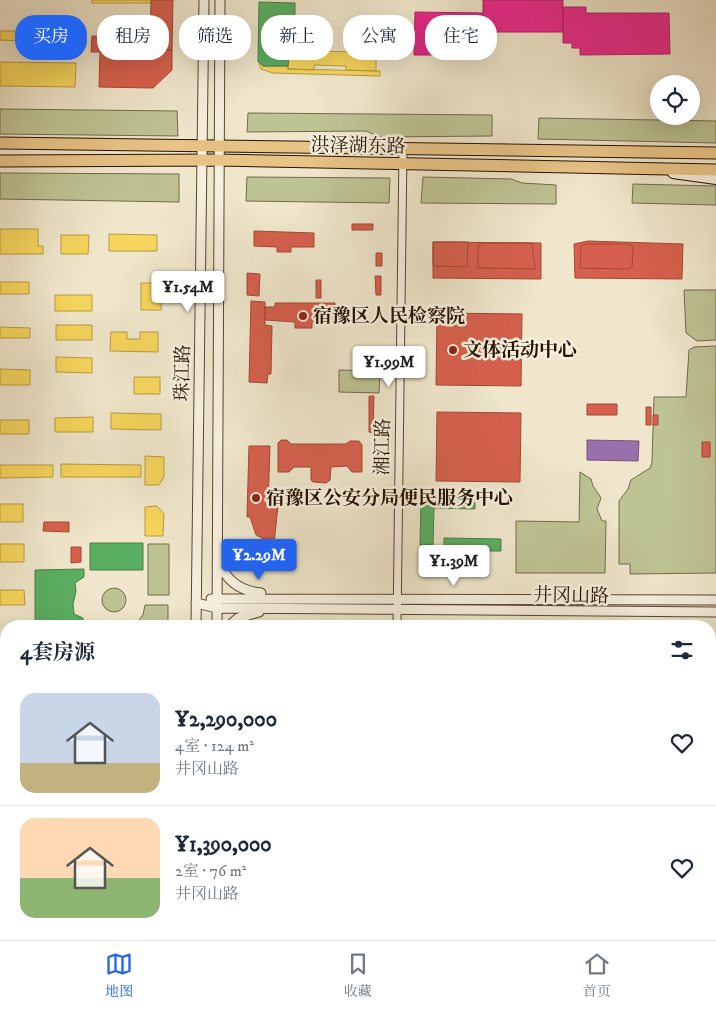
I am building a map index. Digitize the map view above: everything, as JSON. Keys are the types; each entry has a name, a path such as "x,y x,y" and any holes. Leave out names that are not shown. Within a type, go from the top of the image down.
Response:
{"main road":[{"name":"洪泽湖东路","path":"0,142 713,152"},
{"name":"洪泽湖东路","path":"0,161 218,160 716,170"},
{"path":"648,169 716,180"}],"street":[{"name":"珠江路","path":"196,620 204,0"},
{"name":"珠江路","path":"217,620 220,0"},
{"name":"湘江路","path":"397,620 403,149"},
{"path":"217,554 225,575 242,589 304,598"},
{"name":"井冈山路","path":"196,603 217,598 715,600"},
{"name":"井冈山路","path":"196,603 217,608 715,612"},
{"path":"236,620 246,615 303,608"}],"green space":[{"path":"0,109 177,111 178,136 0,134"},
{"path":"248,113 492,115 492,136 380,137 366,131 247,132"},
{"path":"539,118 650,120 650,125 700,125 700,121 716,121 716,143 538,139"},
{"path":"0,173 179,174 179,202 0,199"},
{"path":"247,177 390,178 389,203 246,201"},
{"path":"423,177 511,179 522,183 556,185 556,204 421,203"},
{"path":"633,184 716,186 716,205 632,203"},
{"path":"684,290 716,290 716,340 697,341 686,333"},
{"path":"716,346 716,573 630,574 630,564 619,564 619,501 628,489 631,480 650,468 652,462 654,397 686,397 689,350 694,347"},
{"path":"339,370 380,371 379,393 339,392"},
{"path":"580,472 591,479 601,498 597,509 602,521 606,521 605,573 516,573 516,521 579,522"},
{"path":"148,544 169,544 169,595 148,595"},
{"path":"114,588 119,589 125,595 125,605 119,611 114,612 109,611 103,605 102,600 103,595 109,589"},
{"path":"145,605 168,605 168,620 139,620 143,615"}],"building: 住宅":[{"path":"92,0 164,0 164,3 92,3"},
{"path":"0,31 15,31 15,41 0,40"},
{"path":"333,52 343,52 343,60 376,60 376,71 346,70 346,66 314,65 314,70 288,69 288,60 333,60"},
{"path":"258,61 263,66 288,66 288,69 380,71 380,76 273,73 261,69"},
{"path":"0,62 76,63 75,87 0,86"},
{"path":"0,229 38,229 38,246 43,246 43,254 0,254"},
{"path":"109,234 157,235 157,251 109,251"},
{"path":"61,235 89,235 88,254 61,254"},
{"path":"0,282 29,282 29,294 0,294"},
{"path":"141,283 162,283 161,310 141,310"},
{"path":"55,295 92,295 92,311 55,311"},
{"path":"56,325 92,325 92,340 56,340"},
{"path":"0,327 30,328 30,338 0,338"},
{"path":"111,332 127,332 127,339 140,339 140,332 158,332 158,352 110,351"},
{"path":"56,357 92,358 92,373 56,372"},
{"path":"0,369 30,370 30,385 0,385"},
{"path":"134,377 160,377 160,394 134,394"},
{"path":"111,413 161,414 161,430 111,429"},
{"path":"93,417 93,432 55,432 55,418"},
{"path":"0,420 29,420 29,434 0,434"},
{"path":"145,456 164,457 164,477 159,485 145,485"},
{"path":"61,464 141,465 141,477 61,477"},
{"path":"0,465 53,465 53,477 0,478"},
{"path":"0,504 23,504 23,522 0,522"},
{"path":"157,506 164,514 163,536 145,536 145,507"},
{"path":"0,544 24,544 24,562 0,562"},
{"path":"0,590 24,590 25,605 0,605"}],"building: 商业":[{"path":"151,0 173,0 172,50 169,50 169,15 151,15"},
{"path":"92,36 97,36 97,52 91,52"},
{"path":"169,50 172,50 172,70 153,88 99,87 100,60 169,60"},
{"path":"352,224 373,224 373,230 352,230"},
{"path":"254,231 314,233 314,247 291,247 291,252 277,252 277,247 254,246"},
{"path":"588,241 683,244 682,279 575,278 574,244"},
{"path":"433,242 468,242 467,267 433,266"},
{"path":"433,242 541,243 541,279 433,278"},
{"path":"480,243 532,243 535,269 478,268 478,246 480,246"},
{"path":"585,244 628,244 633,247 632,267 629,269 580,268 581,246"},
{"path":"376,253 382,253 382,266 376,266"},
{"path":"247,273 260,274 259,296 247,295"},
{"path":"375,276 381,276 381,295 376,295"},
{"path":"316,280 321,280 321,298 316,298"},
{"path":"251,301 265,302 265,325 272,326 271,374 268,374 267,383 249,382"},
{"path":"275,303 335,303 335,314 341,314 341,322 312,322 312,328 295,328 295,322 265,320 265,307 275,307"},
{"path":"437,313 522,314 521,386 436,385"},
{"path":"369,396 374,396 373,433 369,432"},
{"path":"587,404 617,404 617,415 587,415"},
{"path":"646,407 651,407 651,425 646,425"},
{"path":"437,412 521,413 520,482 436,481"},
{"path":"653,415 658,415 658,425 653,425"},
{"path":"281,440 287,440 291,444 346,444 350,441 359,441 362,445 362,472 352,472 347,466 331,467 330,480 326,483 313,482 311,480 311,467 294,467 289,472 278,472 278,443"},
{"path":"702,442 710,442 710,457 702,457"},
{"path":"249,446 270,446 268,506 278,506 274,544 256,535 250,517 247,517"},
{"path":"44,522 69,522 69,532 43,531"},
{"path":"71,547 81,547 81,562 71,563"}],"building: 办公":[{"path":"587,440 639,441 638,461 587,460"}],"building: 医疗":[{"path":"483,0 563,0 563,32 497,32 497,15 483,15"},
{"path":"563,7 586,7 586,13 669,13 670,54 580,55 580,48 572,48 572,43 563,43"},
{"path":"415,12 483,13 483,15 425,15 425,55 415,55"}],"building: 公共":[{"path":"259,2 295,3 295,15 261,15 261,60 288,60 288,66 263,66 258,61"},
{"path":"421,498 475,499 475,509 434,508 433,545 420,545"},
{"path":"444,538 501,539 501,551 477,551 477,558 467,558 467,551 444,551"},
{"path":"90,543 143,543 143,570 90,570"},
{"path":"84,569 84,577 75,583 76,591 73,604 74,614 83,618 83,620 35,620 35,570"}],"place":[{"name":"宿豫区人民检察院","path":"303,316"},
{"name":"文体活动中心","path":"453,350"},
{"name":"宿豫区公安分局便民服务中心","path":"256,498"}]}
